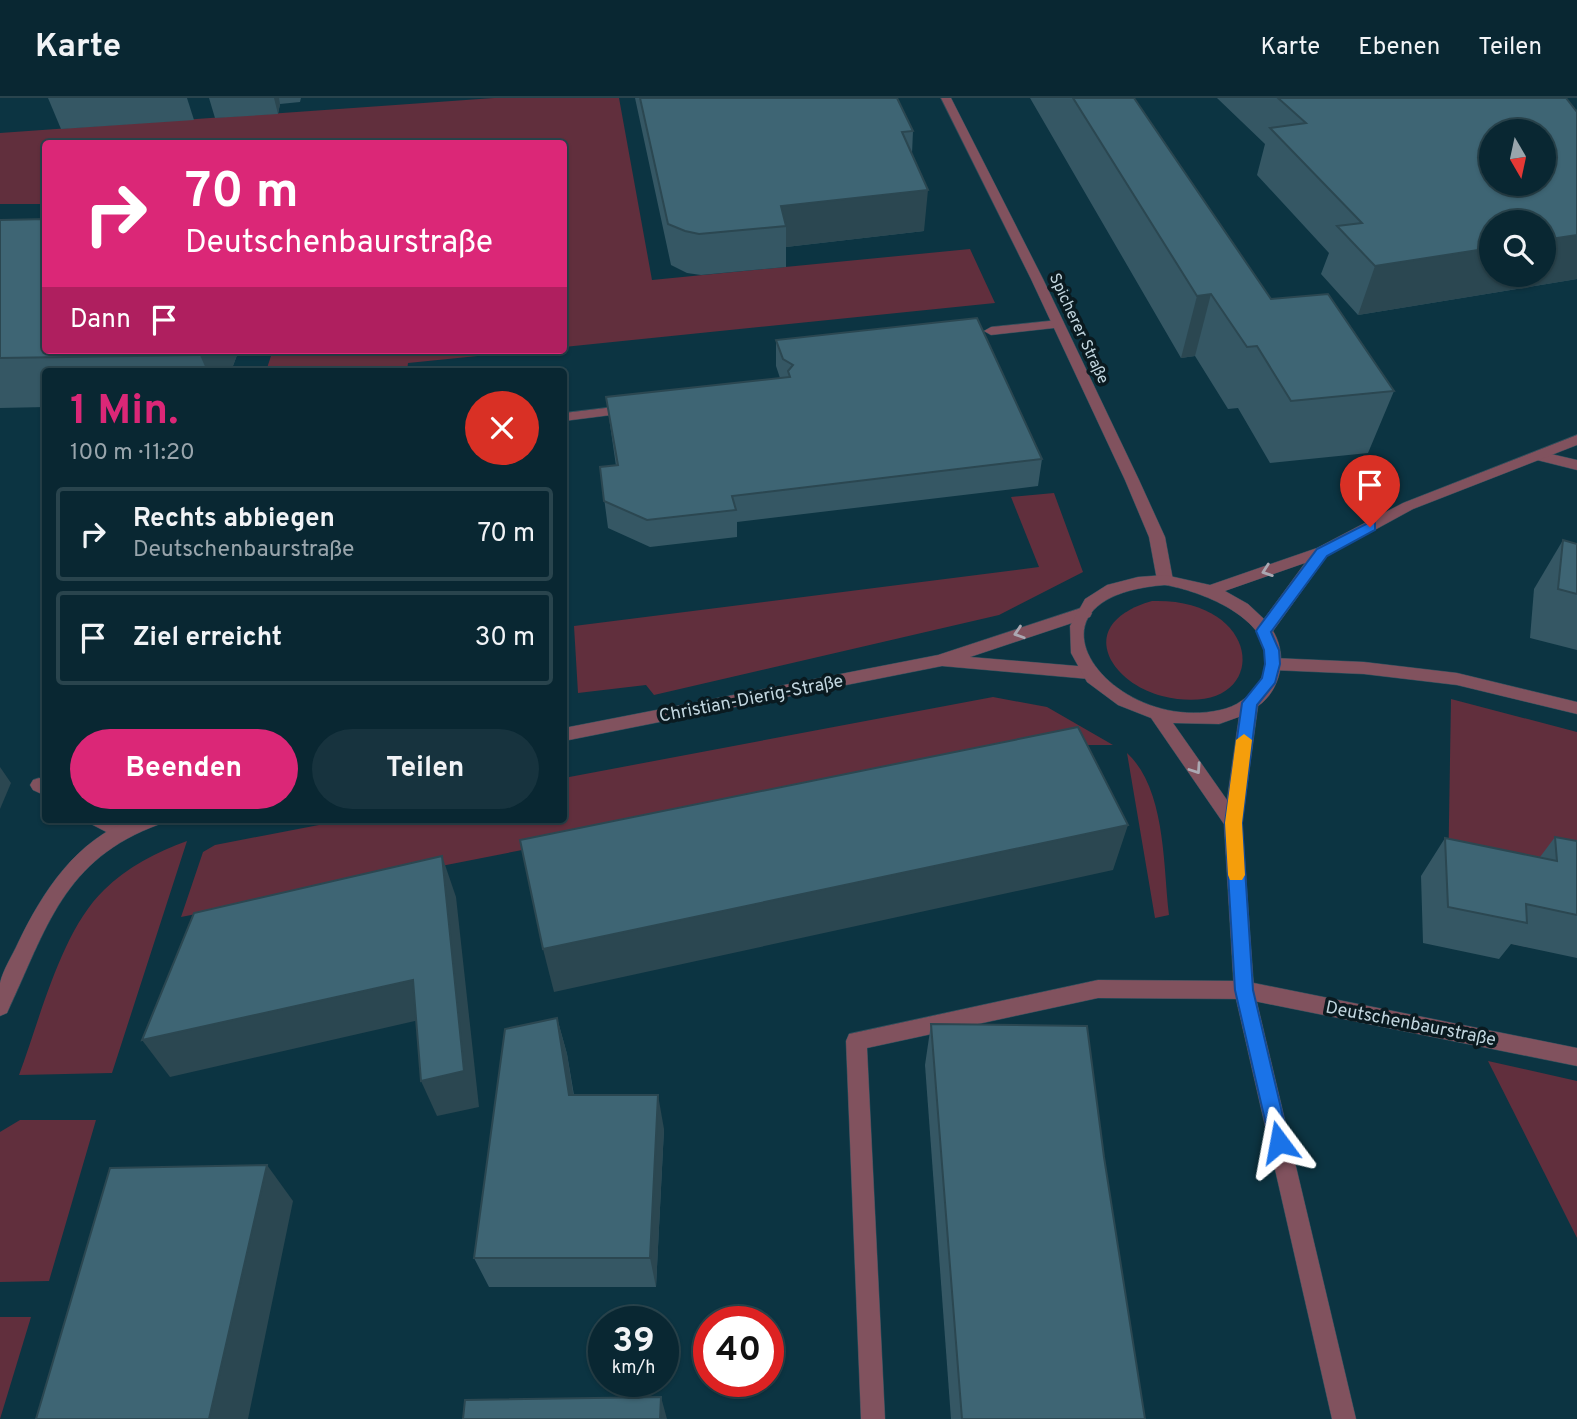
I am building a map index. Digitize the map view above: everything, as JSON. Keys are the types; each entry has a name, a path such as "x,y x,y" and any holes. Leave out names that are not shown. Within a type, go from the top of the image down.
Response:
{"street":[{"name":"Spicherer Straße","path":"946,98 1058,324 1157,537 1165,580"},
{"path":"991,331 1058,324"},
{"path":"567,417 646,408"},
{"path":"1213,590 1322,552 1408,506 1577,440"},
{"path":"1538,456 1577,465"},
{"path":"1264,631 1322,552"},
{"path":"1165,580 1213,590 1241,606 1264,631 1271,650 1273,664 1269,679 1250,703 1233,712 1197,720 1158,715 1116,698 1089,673 1078,651 1077,634 1084,613 1099,596 1132,582 1165,580"},
{"name":"Christian-Dierig-Straße","path":"567,733 939,661 1084,613"},
{"name":"Christian-Dierig-Straße","path":"939,661 1089,673"},
{"path":"1273,664 1364,668 1457,679 1577,708"},
{"path":"1250,703 1234,823 1244,990 1344,1419"},
{"path":"1158,715 1234,823"},
{"path":"104,823 120,832"},
{"path":"0,1007 52,895 88,855 120,832 144,823"},
{"name":"Deutschenbaurstraße","path":"873,1419 856,1041 1098,989 1244,990 1577,1057"}],"shaded area":[{"path":"494,98 619,98 652,280 970,249 995,303 567,347 567,140 42,140 42,204 0,204 0,133"},
{"path":"272,354 498,354 408,363 407,368 267,368"},
{"path":"1054,493 1083,572 999,615 654,695 646,685 578,693 574,626 1039,567 1011,497"},
{"path":"1152,601 1191,605 1219,618 1236,636 1242,657 1238,677 1223,692 1198,700 1162,696 1133,683 1115,667 1107,648 1110,629 1123,614"},
{"path":"993,697 1047,707 1113,745 1058,745 181,917 203,852 215,845 329,823 567,823 567,777"},
{"path":"1451,699 1577,732 1577,885 1532,948 1498,941 1448,882"},
{"path":"1127,753 1140,768 1149,786 1160,829 1169,915 1155,918"},
{"path":"187,841 112,1073 19,1075 53,977 89,907 104,890 132,867"},
{"path":"1488,1061 1577,1081 1577,1238"},
{"path":"20,1120 96,1120 49,1281 0,1282 0,1132"},
{"path":"0,1317 31,1317 0,1419"}],"building":[{"path":"640,98 897,98 913,131 902,132 928,190 781,206 786,226 699,234 685,231 668,224"},
{"path":"1073,98 1134,98 1271,299 1328,294 1394,391 1291,401 1257,346 1247,347 1211,294 1197,296"},
{"path":"1278,98 1566,98 1577,112 1577,235 1556,238 1556,210 1479,210 1479,250 1375,266 1337,226 1362,223 1270,128 1306,123"},
{"path":"42,219 42,354 200,355 0,358 0,220"},
{"path":"977,318 1042,459 732,496 736,510 647,520 604,501 600,467 618,465 606,397 790,377 788,371 793,365 783,359 776,340"},
{"path":"1563,540 1577,544 1577,594 1558,589"},
{"path":"1078,727 1128,825 543,949 520,840"},
{"path":"1555,837 1577,841 1577,915 1526,904 1527,923 1448,907 1445,838 1557,861"},
{"path":"442,856 464,1071 421,1081 413,980 142,1040 194,913"},
{"path":"557,1018 569,1095 658,1095 650,1258 474,1258 505,1029"},
{"path":"931,1024 1087,1026 1104,1157 1145,1419 962,1419"},
{"path":"267,1165 209,1419 36,1419 110,1168"},
{"path":"661,1397 660,1419 463,1419 465,1400"}],"slow traffic":[{"path":"1236,875 1234,823 1244,740"}],"route":[{"path":"1279,1142 1244,990 1234,823 1242,753 1250,703 1262,692 1273,664 1264,631 1322,552 1370,527"}]}
